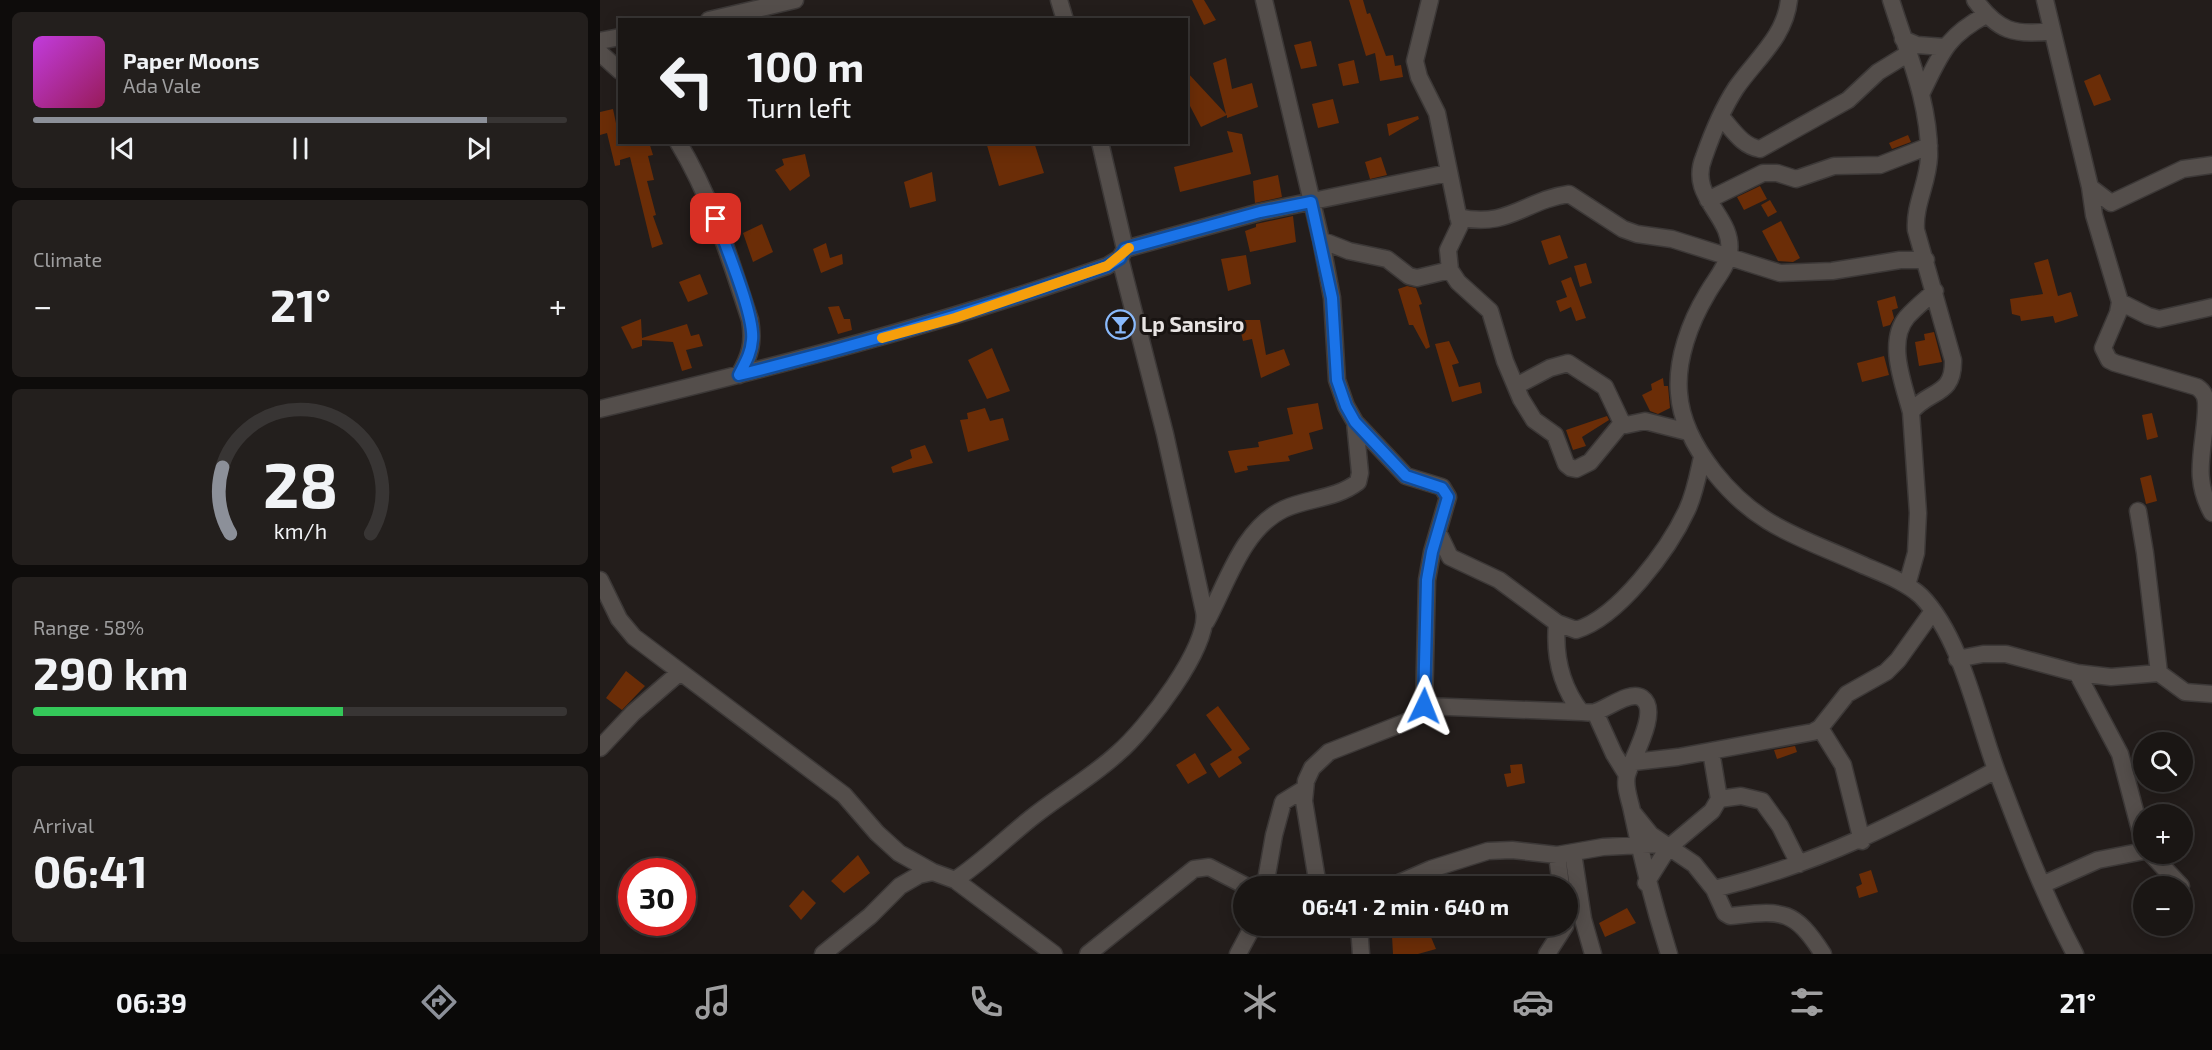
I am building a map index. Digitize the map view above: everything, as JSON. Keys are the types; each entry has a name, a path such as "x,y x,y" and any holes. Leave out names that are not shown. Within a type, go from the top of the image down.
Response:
{"street":[{"path":"718,18 795,0"},
{"path":"1059,0 1064,18"},
{"path":"955,880 1132,741 1178,679 1200,642 1206,622 1244,548 1268,520 1283,510 1340,492 1358,482 1360,473 1355,422 1337,380 1332,298 1321,240 1264,0"},
{"path":"1430,0 1415,61 1419,77 1437,113 1458,217 1458,232 1448,250 1450,270 1458,282 1490,311 1505,361 1516,386 1534,420 1555,435 1566,464 1576,469 1590,462 1622,423"},
{"path":"1789,0 1788,12 1779,35 1735,90 1721,117 1699,172 1701,186 1730,241 1729,257 1694,318 1680,365 1679,394 1688,432 1702,457 1720,480 1761,519 1907,585 1933,611 1957,659 1978,710 1996,770 2075,954"},
{"path":"1891,0 1921,94 1929,146 1926,182 1915,219 1916,230 1953,360 1953,374 1948,386 1911,412"},
{"path":"1975,0 1997,25 2015,32 2052,31"},
{"path":"2045,0 2090,187 2094,215 2120,302 2118,313 2103,348 2109,360 2196,387 2206,398 2209,407 2205,500 2212,513"},
{"path":"1921,94 1944,47 1958,32 1986,15"},
{"path":"600,41 618,37"},
{"path":"1721,117 1741,140 1751,147 1760,148 1848,100 1906,46 1944,47"},
{"path":"600,53 618,70"},
{"path":"679,144 699,177 750,320 753,337 750,354 739,375"},
{"path":"1101,144 1124,235 1122,254 1176,482 1206,622"},
{"path":"1708,200 1763,173 1777,173 1797,179 1834,166 1880,165 1929,146"},
{"path":"2094,215 2111,203 2183,169 2212,165"},
{"path":"600,409 955,318 1107,266 1122,254 1260,212 1448,173"},
{"path":"2090,187 2111,203"},
{"path":"1458,217 1488,221 1499,219 1556,196 1569,194 1623,229 1637,234 1672,239 1780,273 1832,270 1900,260 1926,260"},
{"path":"1900,260 1916,230"},
{"path":"1321,240 1349,251 1387,259 1409,276 1417,278 1450,270"},
{"path":"1907,585 1916,553 1918,513 1911,412 1900,365 1898,336 1906,318 1935,291"},
{"path":"2120,302 2159,319 2212,307"},
{"path":"1516,386 1550,368 1568,363 1605,387 1622,423 1626,425 1645,422 1688,432"},
{"path":"1317,876 1304,789 1312,768 1329,752 1411,720 1424,706 1427,580 1448,497 1445,491 1406,476 1355,422"},
{"path":"1438,532 1450,557 1499,580 1557,623 1568,628 1582,628 1612,610 1630,594 1687,511 1695,489 1702,457"},
{"path":"2138,511 2159,673"},
{"path":"602,589 626,629 679,673 844,795 899,853 933,872 955,880 1054,954"},
{"path":"1630,768 1712,751 1803,736 1820,728 1847,694 1886,672 1898,660 1933,611"},
{"path":"1557,623 1556,651 1565,687 1588,712 1614,754 1630,768"},
{"path":"1957,659 2006,654 2077,674 2111,677 2159,673 2185,692 2212,694"},
{"path":"600,748 679,673"},
{"path":"2077,674 2120,754 2133,804"},
{"path":"1424,706 1588,712 1634,695 1641,697 1646,703 1647,714 1642,740 1630,768 1627,791 1646,882 1669,954"},
{"path":"1820,728 1843,765 1862,841"},
{"path":"1646,882 1665,846 1712,811 1719,799 1712,751"},
{"path":"1714,889 1799,864 1862,841 1996,770"},
{"path":"1267,876 1283,802 1304,789"},
{"path":"1719,799 1741,796 1762,801 1780,826 1799,864"},
{"path":"1632,810 1651,836 1694,864 1714,889 1722,908 1730,916 1769,911 1793,918 1805,928 1823,954"},
{"path":"1415,876 1488,851 1512,850 1565,854 1603,847 1665,846"},
{"path":"2044,884 2098,860 2133,852"},
{"path":"899,853 900,886"},
{"path":"1563,876 1565,854"},
{"path":"1565,854 1593,954"},
{"path":"2160,864 2171,876"},
{"path":"1088,954 1182,876 1194,869 1209,867 1233,879"},
{"path":"823,954 870,916 900,886 919,875 933,872"},
{"path":"1238,954 1248,936"},
{"path":"1360,936 1361,954"},
{"path":"1547,954 1559,936"}],"building":[{"path":"1192,0 1204,0 1216,20 1204,25"},
{"path":"1349,0 1363,0 1386,56 1393,55 1395,66 1401,65 1403,77 1380,81 1375,53 1366,56"},
{"path":"1311,41 1317,66 1301,69 1294,45"},
{"path":"1226,58 1232,89 1252,83 1258,107 1227,118 1227,115 1201,127 1190,106 1188,107 1188,73 1226,114 1213,63"},
{"path":"1354,60 1359,83 1343,86 1338,64"},
{"path":"2100,74 2111,100 2094,106 2084,81"},
{"path":"1333,99 1339,123 1318,128 1312,104"},
{"path":"613,109 618,144 650,144 653,155 648,156 654,180 647,181 656,215 653,216 663,244 652,248 630,157 620,160 620,165 615,166 607,133 600,135 600,112"},
{"path":"1418,116 1419,119 1389,136 1387,124"},
{"path":"1227,131 1242,134 1251,174 1180,192 1174,167 1233,152"},
{"path":"1908,135 1911,142 1892,149 1889,143"},
{"path":"987,144 1035,144 1044,173 999,186"},
{"path":"805,154 810,176 790,191 775,170 784,165 782,159"},
{"path":"1381,157 1387,175 1370,179 1365,162"},
{"path":"932,172 936,201 910,208 904,182"},
{"path":"1278,175 1282,197 1255,203 1253,181"},
{"path":"1760,186 1767,199 1744,210 1737,197"},
{"path":"1770,200 1777,212 1768,217 1761,205"},
{"path":"1293,216 1296,242 1250,252 1245,231 1256,227 1256,224"},
{"path":"1781,221 1800,258 1793,262 1778,261 1762,231"},
{"path":"762,224 773,252 753,262 743,233"},
{"path":"1560,235 1568,258 1549,265 1541,241"},
{"path":"826,243 830,258 842,254 843,264 821,273 813,249"},
{"path":"1246,255 1251,284 1228,291 1221,259"},
{"path":"2048,259 2058,296 2071,292 2078,316 2055,323 2053,316 2021,321 2020,316 2012,314 2010,299 2043,294 2034,263"},
{"path":"1586,263 1592,283 1580,287 1574,266"},
{"path":"700,274 708,294 688,302 679,282"},
{"path":"1571,277 1586,318 1576,321 1571,307 1560,312 1556,301 1567,297 1561,281"},
{"path":"1407,286 1416,288 1422,304 1419,305 1430,347 1426,349 1413,325 1409,325 1398,289"},
{"path":"1895,296 1898,308 1892,310 1894,318 1890,325 1883,327 1877,301"},
{"path":"839,306 844,319 850,319 852,330 838,334 828,307"},
{"path":"641,319 642,338 687,324 691,336 699,334 703,346 686,350 692,368 682,371 673,342 642,340 642,346 632,349 621,327"},
{"path":"1238,320 1260,320 1266,355 1284,349 1290,365 1261,378 1252,339 1243,341"},
{"path":"1934,332 1942,362 1919,366 1915,342 1925,340 1924,334"},
{"path":"1449,341 1459,363 1452,365 1459,387 1480,382 1482,393 1452,402 1435,344"},
{"path":"992,348 1010,391 987,399 968,360"},
{"path":"1884,356 1889,375 1862,382 1857,363"},
{"path":"1663,378 1664,386 1668,386 1670,408 1658,414 1650,411 1642,395 1652,390 1651,384"},
{"path":"1318,403 1323,429 1309,433 1313,449 1288,456 1290,461 1247,466 1248,470 1235,473 1228,451 1259,447 1258,442 1293,434 1287,408"},
{"path":"985,408 990,421 1003,418 1009,440 968,452 960,420 968,419 967,413"},
{"path":"2152,413 2158,437 2147,440 2142,415"},
{"path":"1607,416 1609,420 1582,437 1586,446 1573,450 1566,430"},
{"path":"925,445 933,463 893,473 891,467 912,458 910,450"},
{"path":"2151,475 2157,501 2146,504 2140,478"},
{"path":"626,671 645,686 622,710 606,698"},
{"path":"1218,706 1250,749 1238,757 1242,763 1219,778 1210,764 1232,750 1206,715"},
{"path":"1795,746 1797,752 1777,759 1774,750"},
{"path":"1195,753 1207,773 1188,784 1176,765"},
{"path":"1522,764 1525,783 1507,787 1504,774 1511,773 1510,765"},
{"path":"858,855 870,873 844,893 831,881"},
{"path":"1871,870 1878,892 1859,898 1856,887 1862,884 1859,874"},
{"path":"803,890 816,903 801,920 789,906"},
{"path":"1627,908 1636,923 1605,937 1599,923"},
{"path":"1392,936 1428,936 1428,938 1431,937 1436,949 1418,954 1393,954"}],"slow traffic":[{"path":"882,338 955,318 1107,266 1120,258 1125,249 1129,248"}],"place":[{"name":"Lp Sansiro","path":"1120,325"}],"route":[{"path":"716,219 750,320 753,337 750,354 739,375 955,318 1107,266 1120,258 1125,249 1260,212 1311,202 1332,298 1337,380 1346,406 1355,422 1406,476 1442,488 1448,497 1432,552 1427,580 1424,706"}]}
